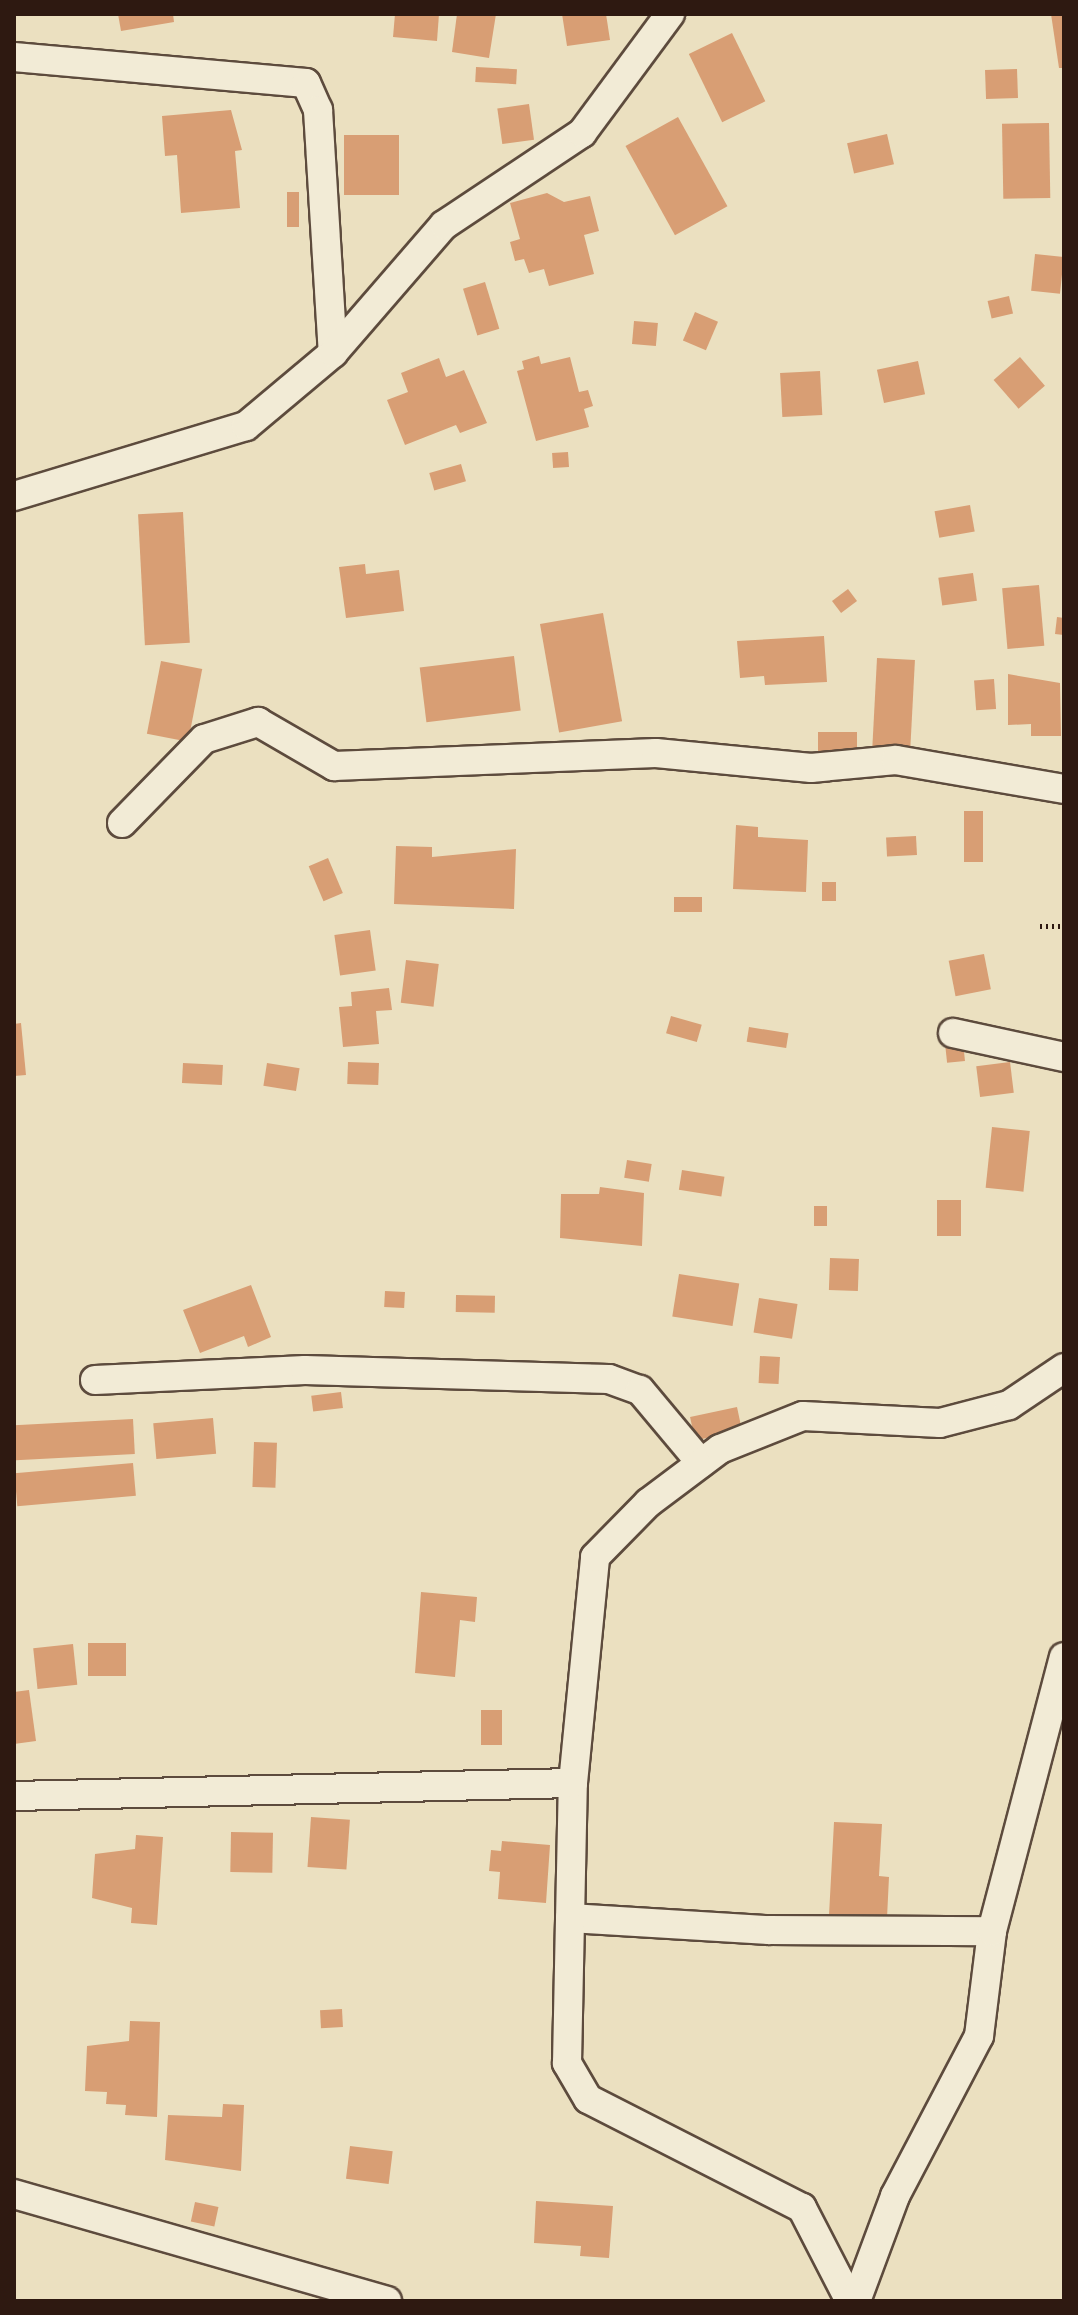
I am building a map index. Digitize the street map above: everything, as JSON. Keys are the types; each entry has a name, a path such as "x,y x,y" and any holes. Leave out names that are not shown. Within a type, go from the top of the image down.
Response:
{"street":[{"path":"14,496 246,426 333,353 444,225 582,133 670,14"},
{"path":"14,57 306,83 318,110 333,353"},
{"path":"122,823 204,739 258,722 334,766 656,753 811,768 896,760 1064,789"},
{"path":"953,1033 1064,1057"},
{"path":"850,2301 802,2208 588,2099 573,2081 567,2063 573,1783 595,1557 701,1463 803,1416 940,1423 1009,1405 1064,1368"},
{"path":"95,1380 305,1370 609,1379 640,1390 701,1463"},
{"path":"856,2301 895,2196 979,2036 992,1931 1064,1657"},
{"path":"14,1796 573,1783"},
{"path":"570,1918 769,1930 992,1931"},
{"path":"14,2194 387,2301"}],"path":[{"path":"1040,926 1064,926"}],"building":[{"path":"118,14 173,14 174,22 121,31"},
{"path":"395,14 439,14 437,41 393,37"},
{"path":"457,14 496,14 489,58 452,52"},
{"path":"562,14 606,14 610,40 567,46"},
{"path":"1051,14 1064,14 1064,68 1059,68"},
{"path":"732,33 765,101 722,122 689,54"},
{"path":"476,67 517,69 516,84 475,82"},
{"path":"1017,69 1018,98 986,99 985,70"},
{"path":"529,104 534,140 502,144 497,108"},
{"path":"231,110 242,150 235,151 240,208 181,213 177,155 165,156 162,116"},
{"path":"678,117 727,206 675,235 626,146"},
{"path":"1049,123 1050,198 1003,199 1002,124"},
{"path":"887,134 894,164 854,173 847,143"},
{"path":"344,135 399,135 399,195 344,195"},
{"path":"287,192 299,192 299,227 287,227"},
{"path":"547,193 564,202 590,196 599,231 584,235 594,274 549,286 544,269 529,273 524,259 515,261 510,242 520,239 510,203"},
{"path":"1035,254 1064,257 1060,294 1031,291"},
{"path":"485,282 499,329 477,336 463,289"},
{"path":"1009,296 1013,314 992,318 988,301"},
{"path":"695,312 718,322 706,350 683,341"},
{"path":"634,321 658,323 656,346 632,344"},
{"path":"539,356 541,364 570,357 579,392 588,390 593,406 584,409 589,427 536,441 517,371 524,369 522,361"},
{"path":"1020,357 1045,386 1019,409 994,380"},
{"path":"439,358 446,377 464,370 487,423 460,433 456,425 405,445 387,400 408,392 401,373"},
{"path":"918,361 925,394 884,403 877,370"},
{"path":"820,371 822,415 782,417 780,373"},
{"path":"568,452 569,467 553,468 552,453"},
{"path":"461,464 466,481 434,490 429,473"},
{"path":"970,505 975,532 939,538 935,511"},
{"path":"183,512 190,643 145,645 138,514"},
{"path":"365,564 366,574 399,570 404,611 346,618 339,567"},
{"path":"973,573 977,601 942,606 938,578"},
{"path":"1039,585 1044,646 1007,649 1002,588"},
{"path":"848,589 857,601 841,613 832,601"},
{"path":"603,613 622,721 559,732 540,624"},
{"path":"1057,617 1064,618 1064,635 1055,634"},
{"path":"824,636 827,682 765,685 764,676 740,678 737,641"},
{"path":"514,656 521,711 426,722 420,668"},
{"path":"877,658 915,660 910,749 872,747"},
{"path":"161,661 202,669 188,742 147,734"},
{"path":"1008,674 1060,683 1061,736 1031,736 1031,724 1008,725"},
{"path":"994,679 996,709 976,710 974,680"},
{"path":"818,732 857,732 857,759 818,759"},
{"path":"964,811 983,811 983,862 964,862"},
{"path":"736,825 758,827 758,837 808,840 806,892 733,889"},
{"path":"916,836 917,855 887,857 886,838"},
{"path":"396,846 432,847 432,857 516,849 514,909 394,904"},
{"path":"328,858 343,893 324,901 309,866"},
{"path":"822,882 836,882 836,901 822,901"},
{"path":"674,897 702,897 702,912 674,912"},
{"path":"370,930 376,971 340,976 334,935"},
{"path":"984,954 991,989 956,996 949,961"},
{"path":"406,960 439,964 434,1007 401,1003"},
{"path":"389,988 392,1010 376,1011 379,1044 343,1047 339,1007 352,1006 351,992"},
{"path":"671,1016 702,1025 697,1042 666,1033"},
{"path":"21,1023 26,1075 14,1076 14,1024"},
{"path":"749,1027 789,1033 786,1048 747,1042"},
{"path":"963,1042 965,1061 947,1063 945,1044"},
{"path":"348,1062 379,1063 378,1085 347,1084"},
{"path":"1010,1062 1014,1093 980,1097 976,1066"},
{"path":"183,1063 223,1065 222,1085 182,1083"},
{"path":"267,1063 300,1068 296,1091 263,1086"},
{"path":"992,1127 1030,1131 1023,1192 986,1188"},
{"path":"627,1160 652,1164 649,1182 624,1178"},
{"path":"682,1170 724,1177 721,1196 679,1190"},
{"path":"600,1187 644,1193 642,1246 560,1238 561,1194 599,1194"},
{"path":"937,1200 961,1200 961,1236 937,1236"},
{"path":"814,1206 827,1206 827,1226 814,1226"},
{"path":"830,1258 859,1259 858,1291 829,1290"},
{"path":"679,1274 739,1284 733,1326 672,1316"},
{"path":"251,1285 271,1337 248,1347 244,1336 200,1353 183,1310"},
{"path":"385,1291 405,1292 404,1308 384,1307"},
{"path":"456,1295 495,1296 495,1313 456,1312"},
{"path":"759,1298 798,1304 792,1339 754,1333"},
{"path":"760,1356 780,1357 779,1384 759,1383"},
{"path":"341,1392 343,1408 313,1412 311,1396"},
{"path":"737,1407 742,1430 695,1440 690,1417"},
{"path":"213,1418 216,1454 156,1459 153,1423"},
{"path":"133,1419 135,1454 16,1460 14,1425"},
{"path":"254,1442 277,1443 275,1488 252,1487"},
{"path":"133,1463 136,1496 17,1506 14,1473"},
{"path":"421,1592 477,1597 475,1622 460,1620 455,1677 415,1673"},
{"path":"88,1643 126,1643 126,1676 88,1676"},
{"path":"73,1644 77,1685 38,1689 33,1648"},
{"path":"29,1690 36,1741 14,1744 14,1692"},
{"path":"481,1710 502,1710 502,1745 481,1745"},
{"path":"311,1817 350,1820 346,1870 308,1867"},
{"path":"834,1822 882,1824 879,1876 889,1877 887,1918 829,1915"},
{"path":"231,1832 273,1833 272,1873 230,1872"},
{"path":"136,1835 163,1837 157,1925 131,1923 132,1908 92,1898 95,1854 135,1849"},
{"path":"502,1841 550,1845 546,1903 498,1899 500,1872 489,1871 491,1850 501,1851"},
{"path":"342,2009 343,2027 321,2028 320,2010"},
{"path":"130,2021 160,2022 157,2117 125,2115 126,2105 106,2104 107,2092 85,2091 87,2046 129,2041"},
{"path":"223,2104 244,2105 241,2171 165,2160 168,2115 222,2117"},
{"path":"350,2146 393,2151 389,2184 346,2179"},
{"path":"536,2201 613,2206 609,2258 580,2256 581,2246 534,2243"},
{"path":"195,2202 218,2207 214,2227 191,2222"}]}
